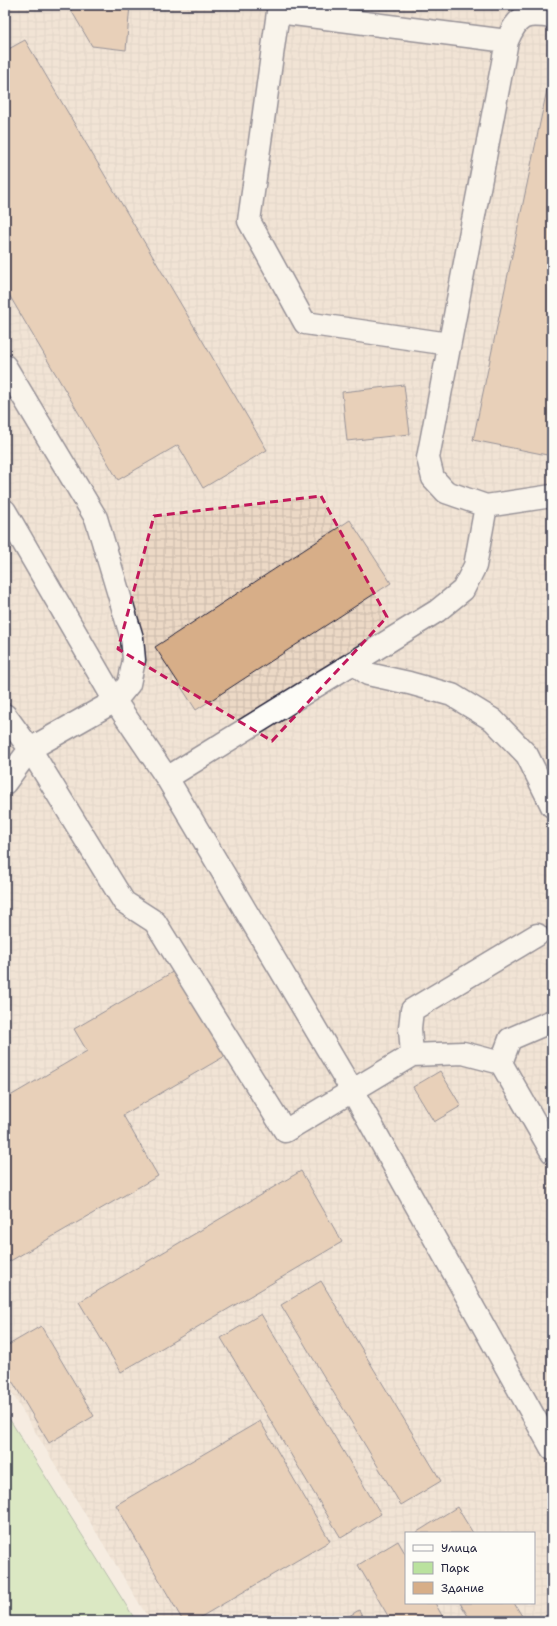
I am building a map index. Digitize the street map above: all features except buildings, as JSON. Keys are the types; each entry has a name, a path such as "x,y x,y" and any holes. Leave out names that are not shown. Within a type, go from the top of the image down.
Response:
{"street":[{"path":"449,344 305,323 249,221 278,12 507,41"},
{"path":"552,17 533,14 521,18 512,30 507,41 428,458 433,478 446,492 486,506 552,496"},
{"path":"5,366 96,518 132,638 134,660 129,684 115,701 30,749 5,783"},
{"path":"167,778 437,611 463,590 475,566 486,506"},
{"path":"5,511 115,701 167,778 353,1092 552,1449"},
{"path":"354,663 368,674 409,683 452,695 492,720 527,755 552,806"},
{"path":"5,715 30,749 124,902 155,922 285,1131 353,1092 412,1055 463,1053 501,1063 552,1152"},
{"path":"412,1055 410,1028 412,1010 537,935"},
{"path":"501,1063 510,1039 552,1021"}],"highlighted area":[{"path":"321,496 387,617 272,741 118,649 154,516"}],"shaded area":[{"path":"5,5 552,5 552,1621 150,1621 5,1382"}],"green space":[{"path":"5,1412 136,1621 5,1621"}]}
